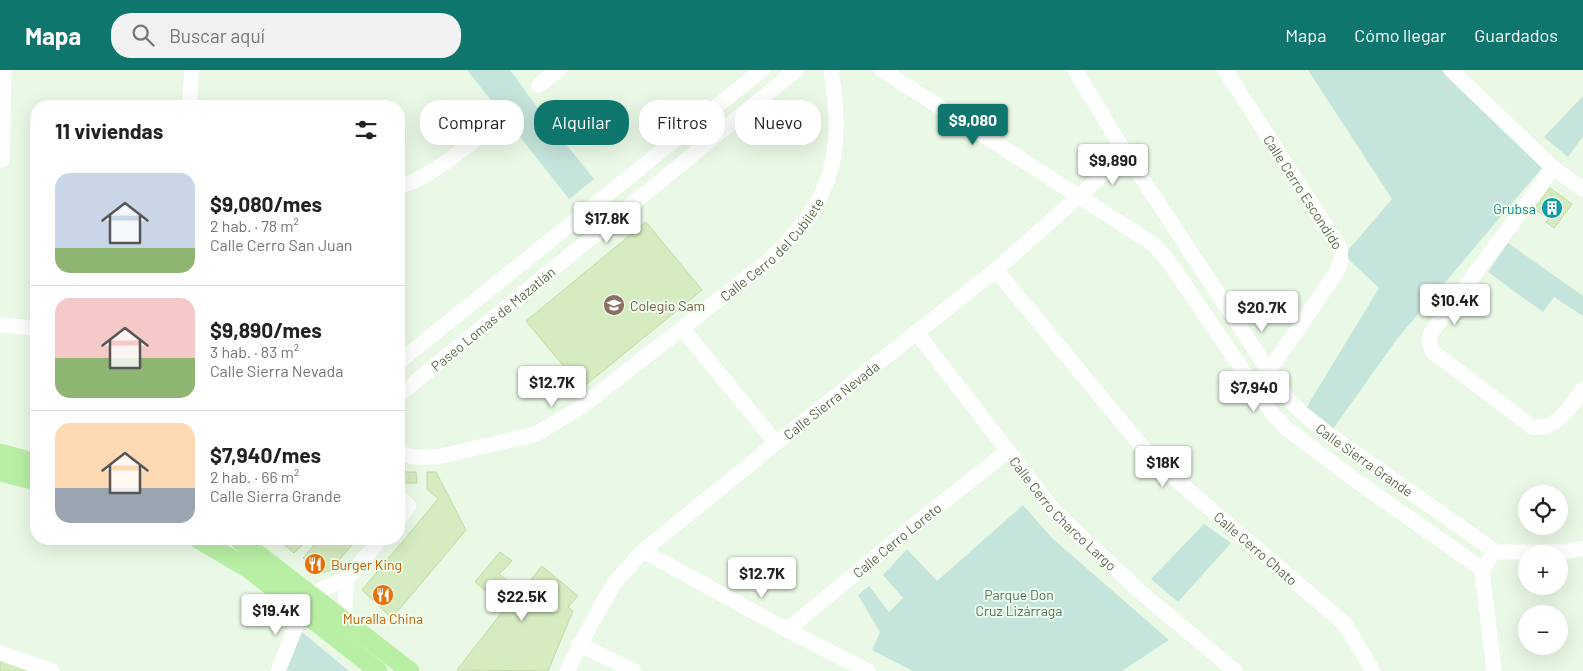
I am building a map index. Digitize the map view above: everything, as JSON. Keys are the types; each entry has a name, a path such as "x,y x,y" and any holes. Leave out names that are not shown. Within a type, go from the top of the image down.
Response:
{"main road":[{"path":"0,454 30,462"},
{"path":"0,472 30,480"},
{"path":"223,545 249,570 378,671"},
{"path":"246,545 410,671"}],"street":[{"path":"2,160 4,70"},
{"path":"190,100 192,70"},
{"path":"538,85 559,70"},
{"name":"Paseo Lomas de Mazatlán","path":"405,357 762,70"},
{"name":"Paseo Lomas de Mazatlán","path":"405,390 796,70"},
{"name":"Calle Cerro del Cubilete","path":"405,458 437,456 536,434 581,407 767,262 793,238 822,196 832,169 837,138 831,70"},
{"name":"Calle Sierra Grande","path":"882,70 1153,244 1167,259 1272,413 1287,428 1371,491 1482,569"},
{"name":"Calle Sierra Grande","path":"1075,70 1126,154 1286,397 1301,412 1436,511 1496,552"},
{"name":"Calle Cerro Escondido","path":"1225,70 1340,248 1341,260 1336,273 1255,389"},
{"path":"1451,70 1553,168 1583,189"},
{"path":"405,184 438,166 467,145"},
{"name":"Calle Sierra Nevada","path":"567,671 579,644 616,581 643,551 776,443 996,270 1126,154"},
{"path":"1553,168 1431,333 1429,342 1433,352 1532,427 1551,426 1562,417 1583,389"},
{"name":"Calle Cerro Chato","path":"996,270 1153,460 1345,624 1373,671"},
{"path":"0,325 30,328"},
{"path":"682,328 776,443"},
{"name":"Calle Cerro Charco Largo","path":"916,332 1061,517 1144,595 1235,671"},
{"name":"Calle Cerro Loreto","path":"787,630 908,529 1008,451"},
{"path":"312,594 347,578 376,545"},
{"path":"1494,671 1482,569 1496,552 1565,552 1583,548"},
{"path":"643,551 787,630 868,671"},
{"path":"344,620 347,578"},
{"path":"278,671 302,611"},
{"path":"579,644 634,671"},
{"path":"0,653 52,671"}],"green space":[{"path":"467,70 510,70 534,103 534,145 567,145 594,179 569,199 524,142 524,100 491,100"},
{"path":"1308,70 1442,70 1542,168 1397,339 1330,433 1303,413 1379,288 1344,255 1392,199"},
{"path":"1583,96 1583,136 1568,157 1544,137"},
{"path":"1508,243 1583,296 1583,316 1554,297 1543,312 1488,272"},
{"name":"Parque Don Cruz Lizárraga","path":"1023,505 1052,538 1169,640 1122,671 913,671 872,650 880,632 858,595 869,586 889,612 903,598 883,575 907,549 937,581"},
{"path":"1204,524 1231,543 1178,602 1151,579"},
{"path":"302,632 349,671 286,671"}],"building":[{"name":"Grubsa","path":"1550,188 1572,204 1554,228 1546,222 1549,219 1538,211 1535,215 1530,211 1532,207 1534,209"},
{"name":"Colegio Sam","path":"646,222 702,290 582,388 526,321"},
{"path":"405,472 416,472 417,483 405,483"},
{"path":"427,472 436,472 466,530 392,618 362,590 400,545 405,545 405,539 438,499 427,489"},
{"path":"284,545 303,545 294,553"},
{"path":"314,545 352,545 330,571 318,573 303,558"},
{"path":"500,552 512,561 499,574 521,592 542,566 578,596 568,607 573,611 548,671 457,670 506,607 475,582"},
{"path":"0,658 39,671 0,671"}],"place":[{"name":"Grubsa","path":"1552,208"},
{"name":"Colegio Sam","path":"614,305"},
{"name":"Burger King","path":"315,564"},
{"name":"Muralla China","path":"383,595"}]}
